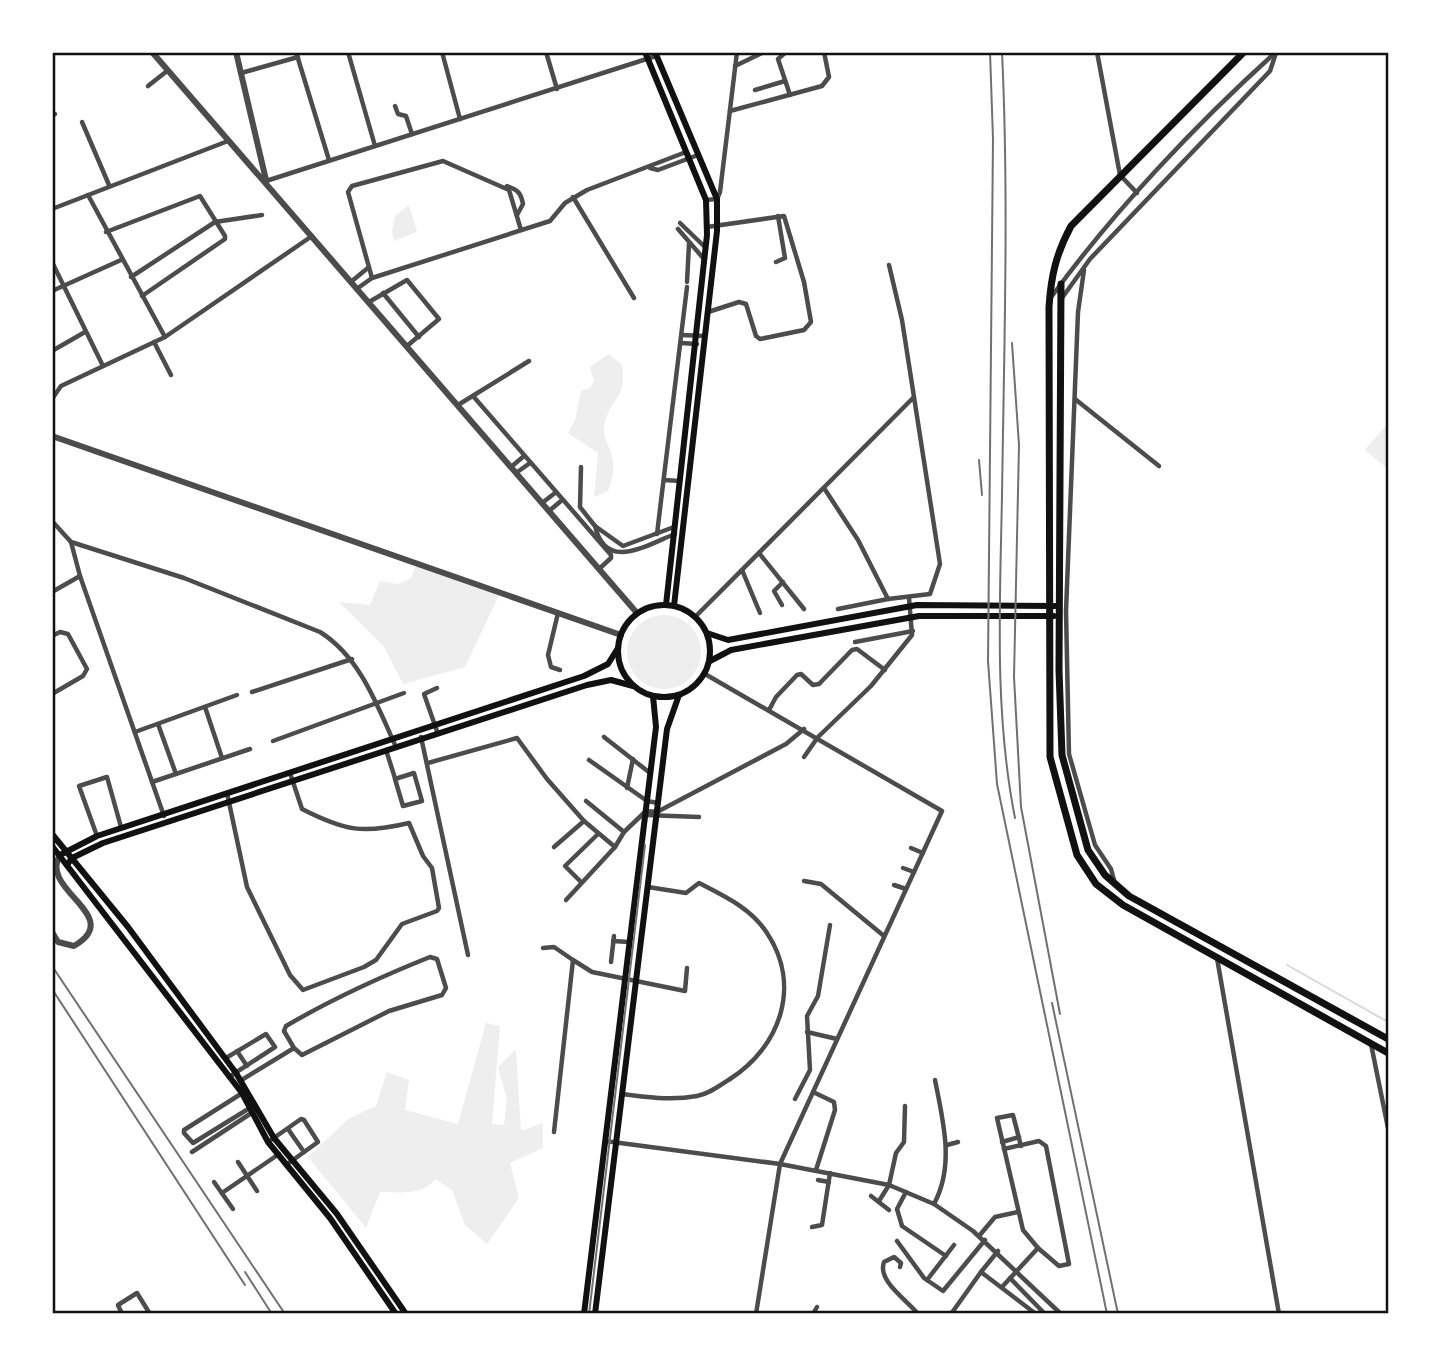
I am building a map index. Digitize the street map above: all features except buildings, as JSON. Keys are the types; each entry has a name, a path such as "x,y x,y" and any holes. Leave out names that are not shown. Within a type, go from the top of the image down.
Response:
{"main road":[{"path":"1244,52 1072,226 1057,252 1049,304 1049,757 1077,855 1096,884 1123,905 1388,1053"},
{"path":"656,54 716,199 717,226 708,312 676,530 670,605"},
{"path":"646,56 706,200 708,228 696,340 695,390"},
{"path":"1061,284 1062,755 1088,850 1105,875 1129,896 1388,1039"},
{"path":"670,605 684,477"},
{"path":"63,853 121,827 229,802 587,685 611,680 633,686 653,696 679,695 694,687 705,674 710,661 708,633 696,616 670,605 644,609 637,613 621,635 618,648 619,662 633,686"},
{"path":"708,633 728,640 917,605 1060,606"},
{"path":"710,661 731,650 919,616 1060,615"},
{"path":"66,864 72,858 103,843 228,793 584,676 608,664 618,648"},
{"path":"595,1314 664,751 667,729 679,695"},
{"path":"584,1314 656,727 653,696"},
{"path":"653,750 664,751"},
{"path":"649,783 660,785"},
{"path":"52,834 66,864 236,1073 238,1082"},
{"path":"52,846 72,858 128,926 161,981"},
{"path":"120,932 128,926"},
{"path":"139,957 146,953"},
{"path":"221,1057 229,1077 238,1082 245,1091 271,1140 334,1216 396,1314"},
{"path":"603,1158 614,1159"},
{"path":"598,1197 610,1198"},
{"path":"592,1249 603,1249"},
{"path":"375,1279 405,1314"}],"street":[{"path":"152,52 228,141 267,181 637,613"},
{"path":"236,52 267,181"},
{"path":"348,52 375,146"},
{"path":"442,52 460,119"},
{"path":"546,52 557,89"},
{"path":"706,200 716,199 720,192 737,52"},
{"path":"735,66 764,52"},
{"path":"786,52 778,59 790,95"},
{"path":"730,111 826,84 829,76 824,52"},
{"path":"1097,52 1120,176 1137,193"},
{"path":"1049,304 1079,257 1137,193 1276,52"},
{"path":"1061,303 1084,270 1270,71 1276,52"},
{"path":"267,181 557,89 656,54"},
{"path":"241,74 297,55 329,160"},
{"path":"148,86 167,71"},
{"path":"755,90 785,81"},
{"path":"395,106 398,114 406,116 412,134"},
{"path":"82,122 109,185"},
{"path":"52,209 228,141"},
{"path":"358,288 372,278 550,221 573,197 649,168 658,170 687,155 698,155"},
{"path":"372,278 347,200 352,186 443,161 460,171 517,189 523,204 517,215"},
{"path":"503,185 509,190 520,230"},
{"path":"88,195 165,337"},
{"path":"106,232 197,196 202,199 225,239 142,296"},
{"path":"573,197 634,298"},
{"path":"131,277 215,222 262,215"},
{"path":"776,262 785,258 778,216"},
{"path":"708,228 778,216 787,219 804,282 810,325 804,330 761,339 756,336 746,304 739,302 708,312"},
{"path":"705,260 679,226 706,248"},
{"path":"52,399 61,386 165,337 313,235"},
{"path":"657,534 681,343 690,243"},
{"path":"52,291 121,260"},
{"path":"52,262 103,366"},
{"path":"838,609 930,594 940,564 902,320 889,265"},
{"path":"352,281 369,267"},
{"path":"1084,270 1074,398 1066,611 1069,754 1095,845 1111,869 1115,884"},
{"path":"369,302 407,280 439,317 437,322 407,346"},
{"path":"383,293 419,337"},
{"path":"52,351 85,332"},
{"path":"681,335 696,340"},
{"path":"681,343 704,340"},
{"path":"154,342 171,375"},
{"path":"458,405 529,361"},
{"path":"473,396 611,556 599,569"},
{"path":"696,616 913,398"},
{"path":"1074,398 1159,466"},
{"path":"52,436 621,635"},
{"path":"514,470 524,456"},
{"path":"514,470 530,463"},
{"path":"581,467 580,507 610,549 618,554 633,551 676,530"},
{"path":"664,480 684,477"},
{"path":"824,488 858,540 888,599"},
{"path":"542,503 555,493"},
{"path":"549,511 561,500"},
{"path":"53,524 71,542 184,578 320,632 337,643 352,659 396,747"},
{"path":"595,526 623,546 676,530"},
{"path":"71,542 80,576 165,818"},
{"path":"759,553 804,609"},
{"path":"742,570 760,613"},
{"path":"52,592 80,576"},
{"path":"782,605 774,591 783,582"},
{"path":"804,757 818,737 885,670 913,631 909,598"},
{"path":"558,613 547,659 551,667 560,670"},
{"path":"855,642 913,631"},
{"path":"52,636 60,632 68,634 87,669 83,676 52,694"},
{"path":"769,710 776,697 797,676 801,674 813,685 819,684 852,650 857,649 885,670"},
{"path":"252,692 352,659"},
{"path":"705,674 942,811 780,1164 756,1314"},
{"path":"437,688 424,694 438,733"},
{"path":"273,741 404,693"},
{"path":"135,732 237,695"},
{"path":"205,707 222,758"},
{"path":"158,724 176,774"},
{"path":"657,814 786,744 804,729"},
{"path":"419,730 468,955"},
{"path":"604,737 650,773"},
{"path":"428,764 517,738 547,779 584,821 615,848"},
{"path":"152,782 250,749"},
{"path":"386,750 395,779 404,807 422,801 414,773 395,779"},
{"path":"627,788 633,759"},
{"path":"589,760 647,801 658,803"},
{"path":"228,793 247,887 290,975 303,990 376,960 402,924 439,908 432,868 423,856 409,823 380,831 338,827 302,808 290,773"},
{"path":"97,836 79,786 93,780 107,777 121,827"},
{"path":"586,800 624,832"},
{"path":"566,900 615,848 624,832 645,813 699,817"},
{"path":"554,848 584,821"},
{"path":"581,882 565,866 598,834"},
{"path":"911,848 923,853"},
{"path":"52,932 58,942 74,946 89,934 92,924 84,909 67,891 56,862 63,853"},
{"path":"62,878 66,864"},
{"path":"902,868 914,872"},
{"path":"804,881 821,884 884,936"},
{"path":"622,1094 668,1100 709,1092 754,1062 777,1029 783,1006 785,985 775,950 766,932 734,901 699,883 693,885 689,893 648,887"},
{"path":"894,885 906,889"},
{"path":"795,1099 810,1070 807,1016 818,996 830,925"},
{"path":"611,962 614,938 629,942"},
{"path":"543,948 554,947 592,972 685,991 687,968"},
{"path":"430,957 437,959 446,988 442,995 389,1011 302,1055 298,1055 294,1048 284,1031 286,1026 328,1001 377,978 430,957"},
{"path":"1217,958 1279,1314"},
{"path":"554,1132 573,960"},
{"path":"807,1032 837,1039"},
{"path":"221,1057 237,1051 264,1034 268,1035 275,1048 229,1077"},
{"path":"1371,1044 1388,1128"},
{"path":"238,1082 294,1048"},
{"path":"237,1051 247,1066"},
{"path":"810,1070 821,1074"},
{"path":"934,1204 943,1185 947,1145 935,1080"},
{"path":"245,1091 184,1130 189,1142 193,1143 255,1108"},
{"path":"813,1092 835,1104 828,1140 816,1170"},
{"path":"880,1201 889,1185 896,1153 904,1142 905,1106"},
{"path":"192,1152 255,1108"},
{"path":"1004,1149 1021,1146 1039,1141 1046,1146 1069,1264 1059,1266 1023,1233 1002,1142 998,1118 1013,1115 1021,1146"},
{"path":"271,1140 301,1119 304,1120 318,1140 289,1162"},
{"path":"288,1129 304,1152"},
{"path":"1002,1142 1019,1138"},
{"path":"605,1141 780,1164 889,1185 934,1204 985,1240 1061,1314"},
{"path":"947,1145 958,1142"},
{"path":"222,1193 280,1153"},
{"path":"237,1161 257,1191"},
{"path":"812,1227 822,1225 830,1173"},
{"path":"818,1180 829,1182"},
{"path":"214,1182 233,1209"},
{"path":"906,1192 897,1209 902,1226 946,1256"},
{"path":"871,1196 889,1210"},
{"path":"979,1236 995,1217 1018,1212"},
{"path":"897,1241 927,1280 941,1291 946,1290 985,1240"},
{"path":"927,1280 954,1245"},
{"path":"1002,1287 1038,1248"},
{"path":"951,1314 998,1251"},
{"path":"900,1267 901,1263 894,1257 884,1262 884,1276 918,1314"},
{"path":"981,1272 1040,1312"},
{"path":"1010,1278 1040,1312"},
{"path":"1024,1293 1032,1285"},
{"path":"122,1314 118,1305 137,1293 150,1314"},
{"path":"1040,1312 1049,1301"},
{"path":"813,1314 817,1307"}],"shaded area":[{"path":"409,205 417,232 394,241 392,233 395,216"},
{"path":"609,354 622,365 623,376 621,391 608,413 604,430 612,458 612,478 608,491 594,497 598,453 568,433 575,420 581,391 590,388 594,381 590,367"},
{"path":"1388,423 1388,469 1365,450"},
{"path":"417,564 500,593 465,667 403,684 384,647 339,602 370,605 380,581 398,584 411,578"},
{"path":"664,615 685,621 695,631 701,652 695,673 685,683 664,689 643,683 633,673 627,652 633,631 643,621"},
{"path":"486,1023 500,1026 492,1124 504,1125 507,1099 498,1067 516,1049 521,1131 543,1123 543,1148 510,1163 519,1198 487,1244 465,1225 452,1190 435,1179 417,1191 380,1192 366,1228 308,1157 348,1119 376,1106 387,1072 409,1080 405,1110 458,1124"}],"waterway":[{"path":"1287,965 1388,1022"}],"railway":[{"path":"990,52 993,139 988,661 997,784 1107,1314"},
{"path":"1002,52 1006,219 1000,658 1004,738 1015,818"},
{"path":"1012,343 1019,445 1014,677 1021,807 1060,1014"},
{"path":"979,460 982,495"},
{"path":"589,1314 645,845"},
{"path":"52,966 285,1314"},
{"path":"52,989 245,1285"},
{"path":"1052,1003 1118,1314"},
{"path":"245,1272 272,1314"}]}
